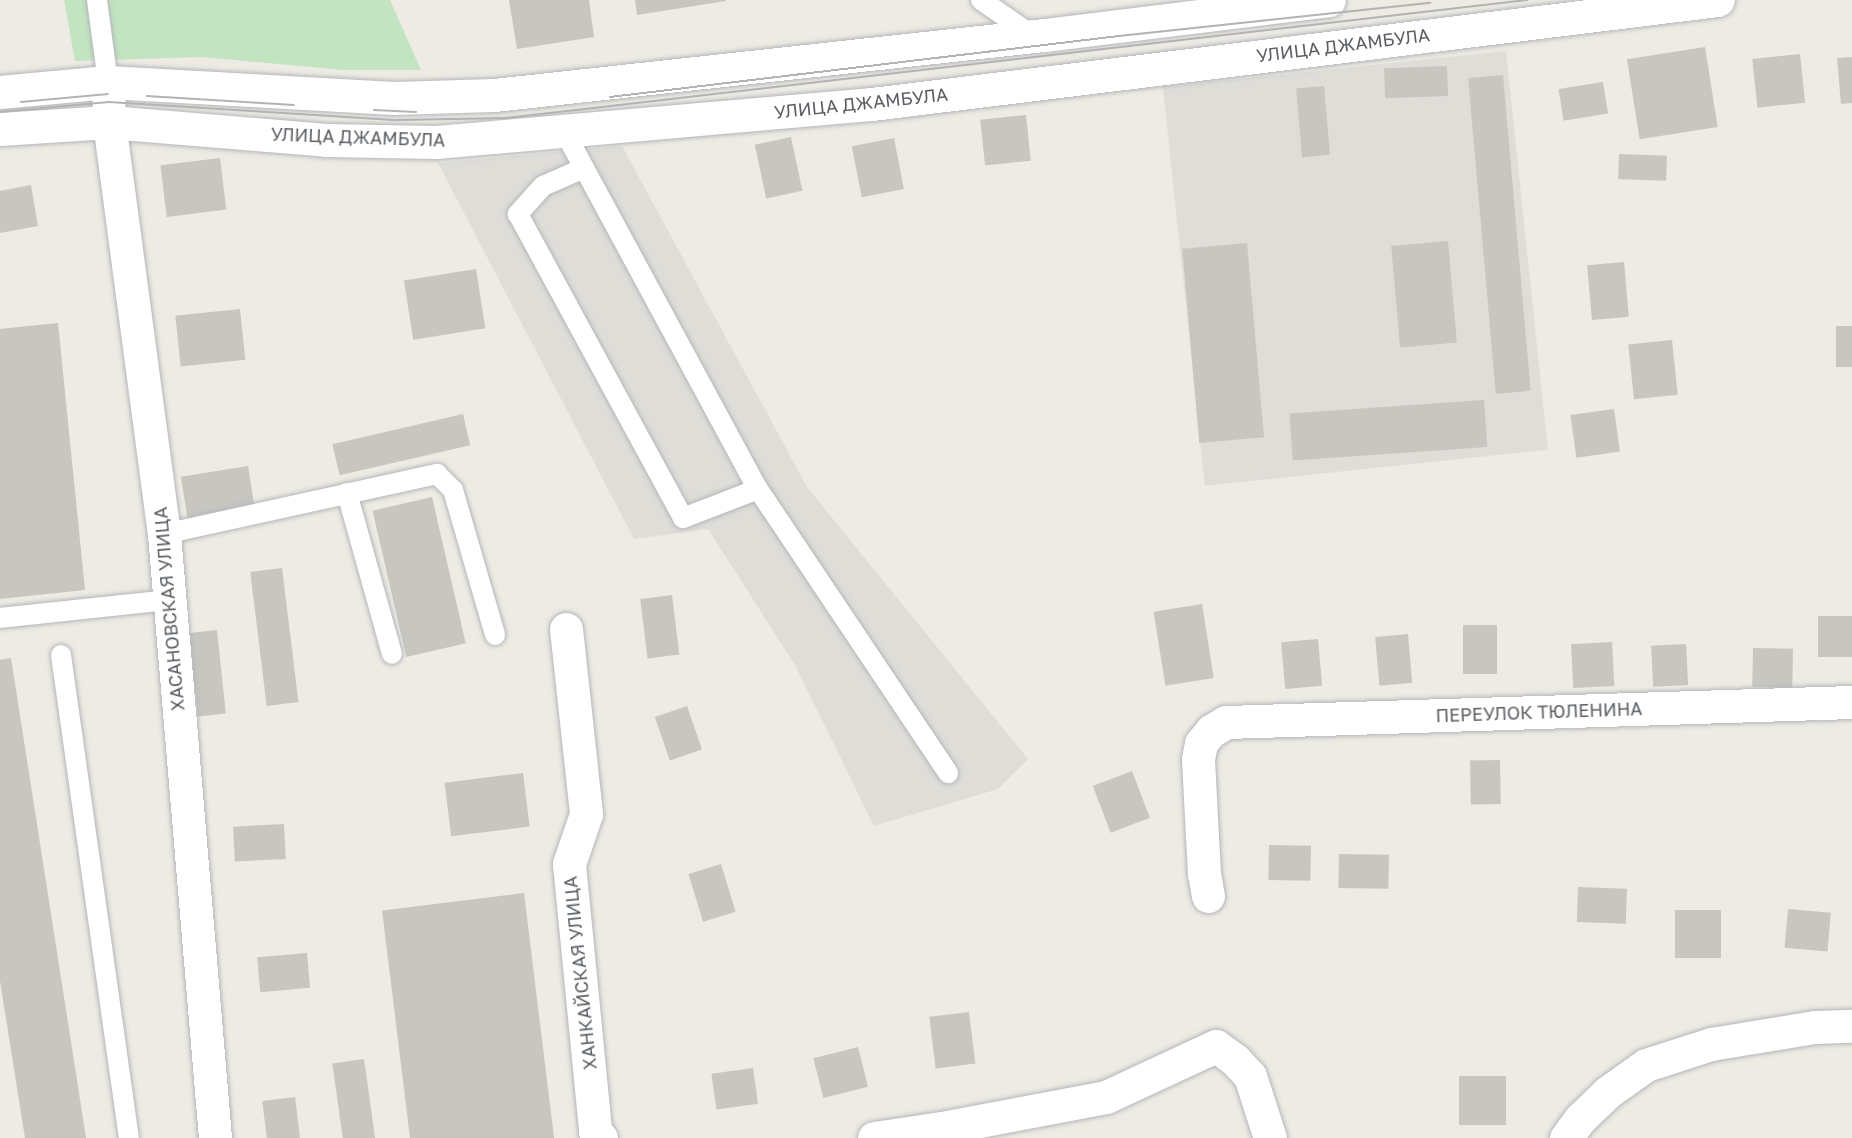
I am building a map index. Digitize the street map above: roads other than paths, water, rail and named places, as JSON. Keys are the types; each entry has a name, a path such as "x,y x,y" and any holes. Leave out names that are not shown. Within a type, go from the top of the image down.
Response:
{"street":[{"path":"0,92 108,82 394,98 443,98 572,87 1033,36 1329,0"},
{"name":"УЛИЦА ДЖАМБУЛА","path":"0,129 109,122 326,140 436,142 563,129 872,104 1718,0"},
{"name":"ХАСАНОВСКАЯ УЛИЦА","path":"108,82 109,122 164,534 215,1138"},
{"name":"ХАНКАЙСКАЯ УЛИЦА","path":"566,629 586,814 569,864 595,1131 602,1138"},
{"name":"ПЕРЕУЛОК ТЮЛЕНИНА","path":"1208,896 1204,874 1198,759 1201,743 1211,731 1226,722 1852,702"},
{"path":"1566,1138 1580,1119 1608,1092 1646,1065 1711,1044 1815,1026 1852,1026"},
{"path":"874,1138 942,1128 1106,1097 1216,1046 1235,1060 1250,1076 1270,1138"}],"lane":[{"path":"97,0 108,82"},
{"path":"981,0 1033,36"},
{"path":"563,129 758,489 948,773"},
{"path":"584,168 543,186 518,214 684,518 758,489"},
{"path":"164,534 437,474 453,490 495,635"},
{"path":"347,494 392,654"},
{"path":"0,618 169,600"},
{"path":"61,655 129,1138"}],"tram line":[{"path":"0,112 109,102 397,120 507,118 1527,0"},
{"path":"610,97 1119,36 1430,3"},
{"path":"21,102 108,94"},
{"path":"147,96 294,105"},
{"path":"374,110 416,112"}]}
